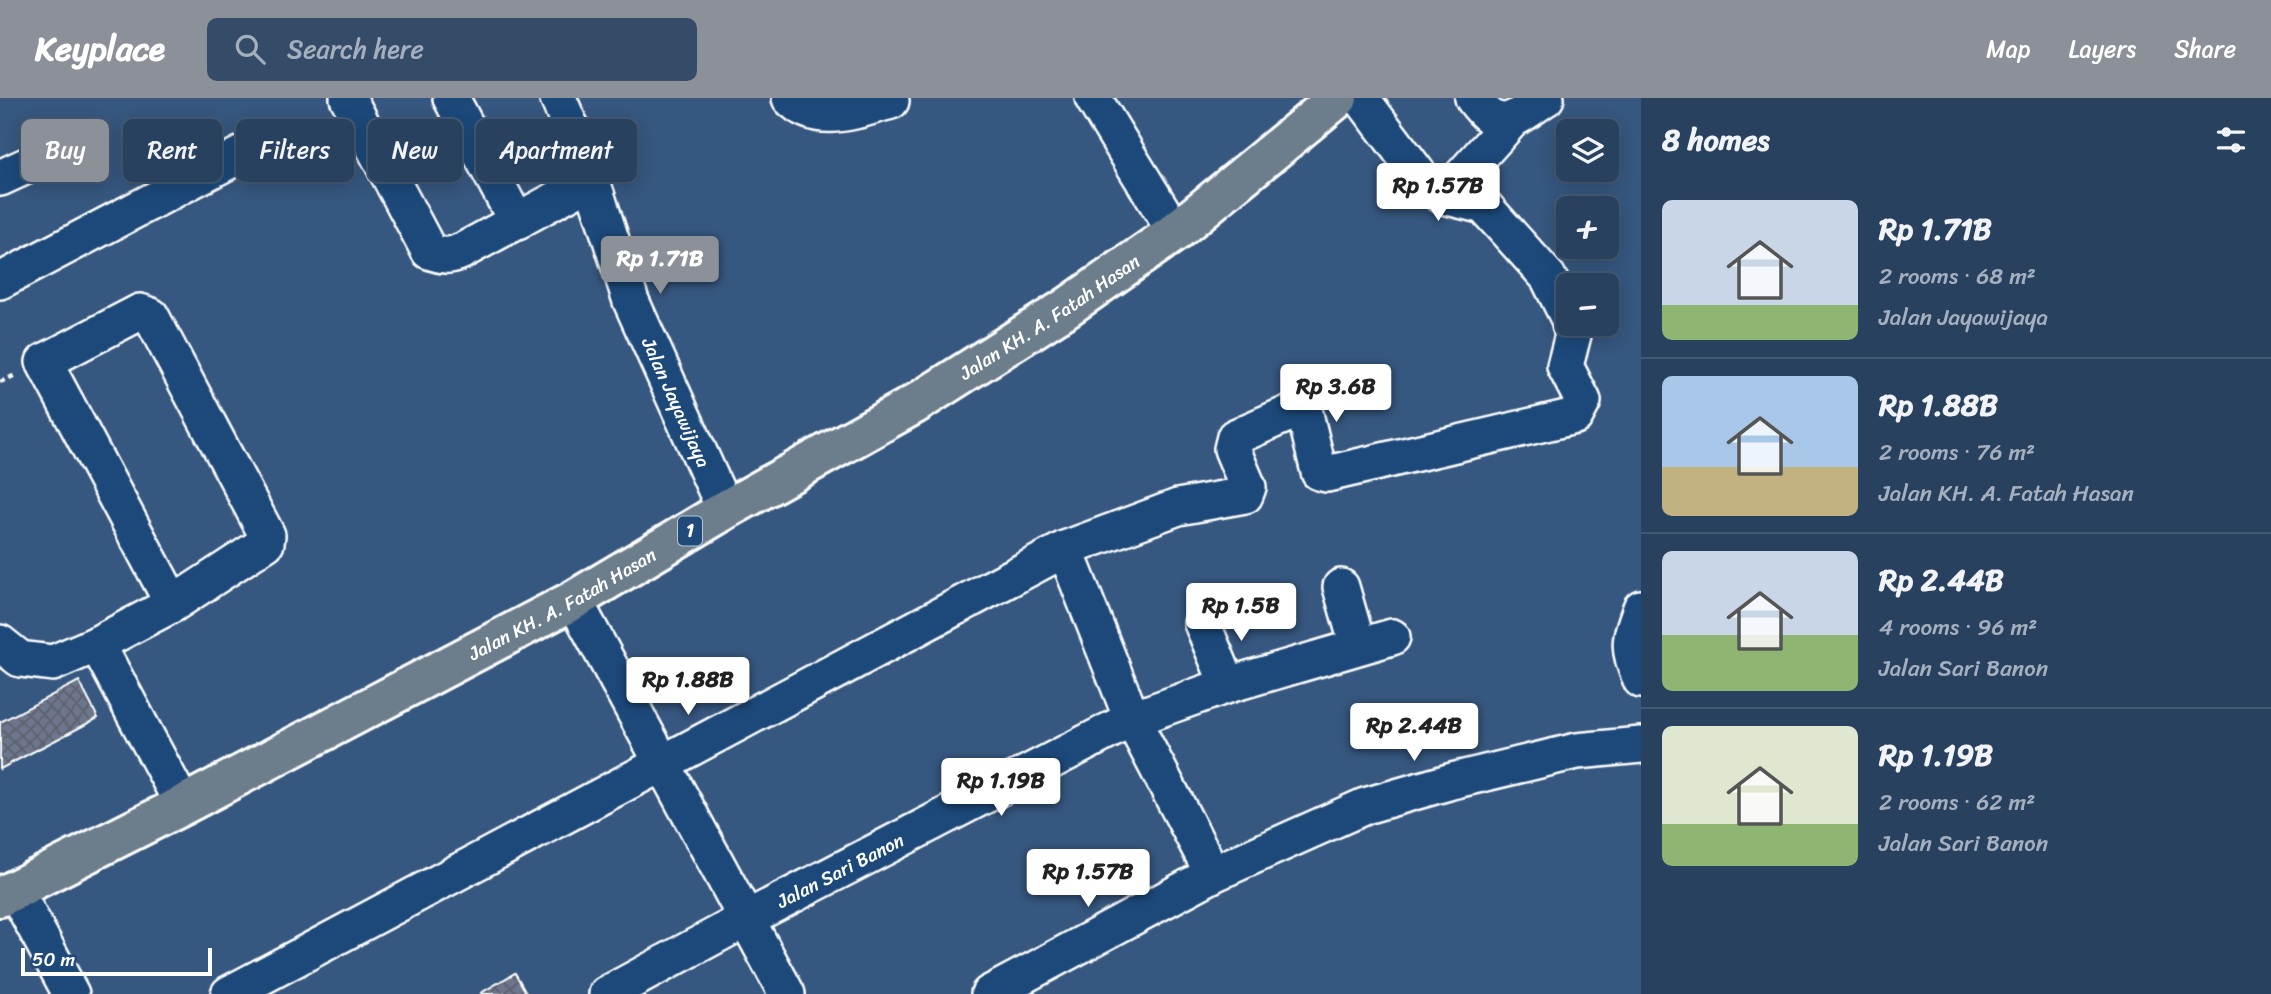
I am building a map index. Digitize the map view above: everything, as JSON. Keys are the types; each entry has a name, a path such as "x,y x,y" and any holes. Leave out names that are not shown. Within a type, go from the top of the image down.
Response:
{"highway":[{"name":"Jalan KH. A. Fatah Hasan","path":"7,894 574,600 725,510 915,404 1066,308 1175,232 1338,98"}],"street":[{"path":"348,98 429,251 442,256 452,256 588,182"},
{"path":"452,98 517,222"},
{"name":"Jalan Jayawijaya","path":"558,98 567,119"},
{"path":"790,98 800,108 834,116 891,101"},
{"path":"1093,98 1175,232"},
{"path":"1361,98 1428,187 1444,196 1484,206 1548,277 1556,293"},
{"path":"1473,98 1484,113 1494,120 1502,122 1513,119"},
{"path":"1444,196 1513,119 1546,98"},
{"path":"0,281 236,157"},
{"path":"0,178 21,168"},
{"name":"Jalan Jayawijaya","path":"593,182 631,301 725,510"},
{"path":"0,643 20,660 53,663 97,644 173,604 266,543 267,535 152,316 140,312 44,362 173,604"},
{"path":"229,994 1065,549 1178,507 1245,495 1248,487 1232,449 1235,437 1297,410 1305,414 1319,472 1327,474 1575,416 1583,401 1565,366 1573,336"},
{"path":"1065,549 1132,719 1213,873"},
{"path":"1341,587 1358,646"},
{"path":"574,600 787,994"},
{"path":"1641,608 1630,640 1633,662 1641,680"},
{"path":"1202,623 1228,685"},
{"name":"Jalan Sari Banon","path":"607,994 1132,719 1228,685 1392,637"},
{"path":"97,644 183,805"},
{"path":"989,994 1213,873 1365,806 1452,781 1577,751 1641,744"},
{"path":"7,894 71,994"}],"building":[{"path":"79,681 98,718 0,769 0,722"},
{"path":"515,973 527,994 481,993"}]}
